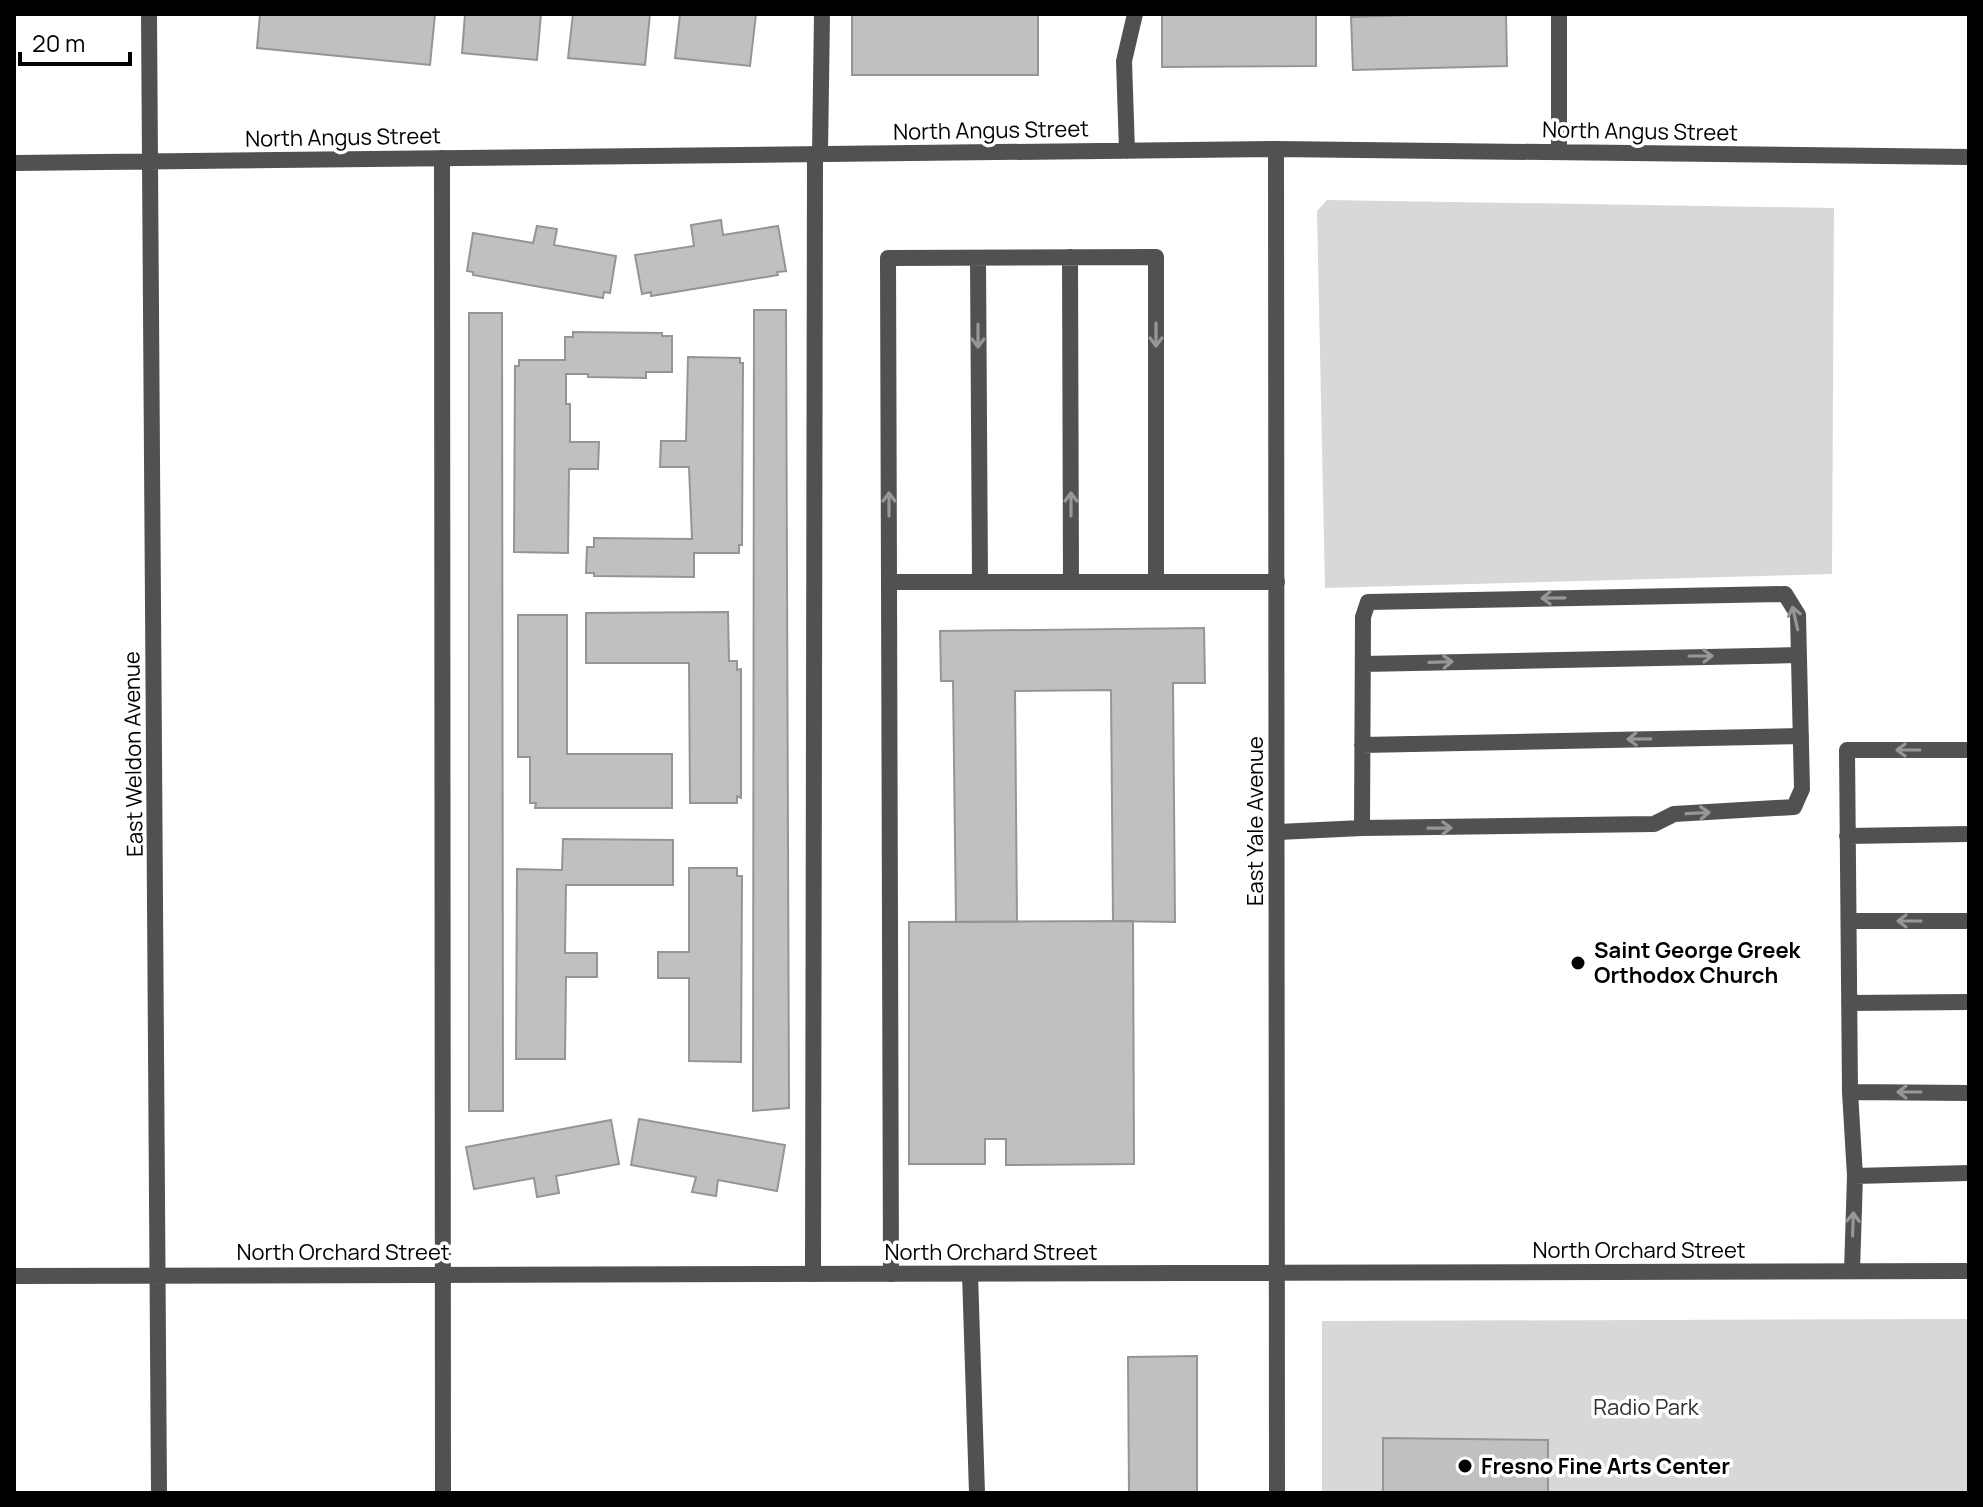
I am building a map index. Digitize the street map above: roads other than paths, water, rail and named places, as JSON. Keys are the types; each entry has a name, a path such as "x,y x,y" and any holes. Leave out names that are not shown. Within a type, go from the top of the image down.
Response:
{"street":[{"name":"East Weldon Avenue","path":"149,14 160,1275 159,1493"},
{"path":"813,1274 818,154 822,14"},
{"path":"1127,151 1124,61 1135,14"},
{"path":"1559,14 1559,152"},
{"name":"North Angus Street","path":"14,163 1276,149 1969,157"},
{"name":"East Yale Avenue","path":"1276,149 1277,1493"},
{"path":"442,158 443,1493"},
{"path":"1070,257 1071,582"},
{"path":"891,1274 888,258 1156,257 1156,582"},
{"path":"978,258 980,582"},
{"path":"889,582 1277,582"},
{"path":"1278,832 1654,824 1674,814 1794,807 1802,789 1798,615 1785,594 1368,602 1363,617 1362,828"},
{"path":"1363,664 1799,655"},
{"path":"1362,745 1801,736"},
{"path":"1852,1271 1855,1176 1850,1092 1847,750 1969,750"},
{"path":"1847,836 1969,834"},
{"path":"1849,921 1969,921"},
{"path":"1849,1003 1969,1002"},
{"path":"1850,1092 1969,1093"},
{"path":"1855,1176 1969,1173"},
{"name":"North Orchard Street","path":"14,1276 1969,1271"},
{"path":"970,1274 977,1493"}],"place":[{"name":"Saint George Greek Orthodox Church","path":"1578,963"},
{"name":"Fresno Fine Arts Center","path":"1465,1466"}],"park label":[{"name":"Radio Park","path":"1646,1407"}]}
